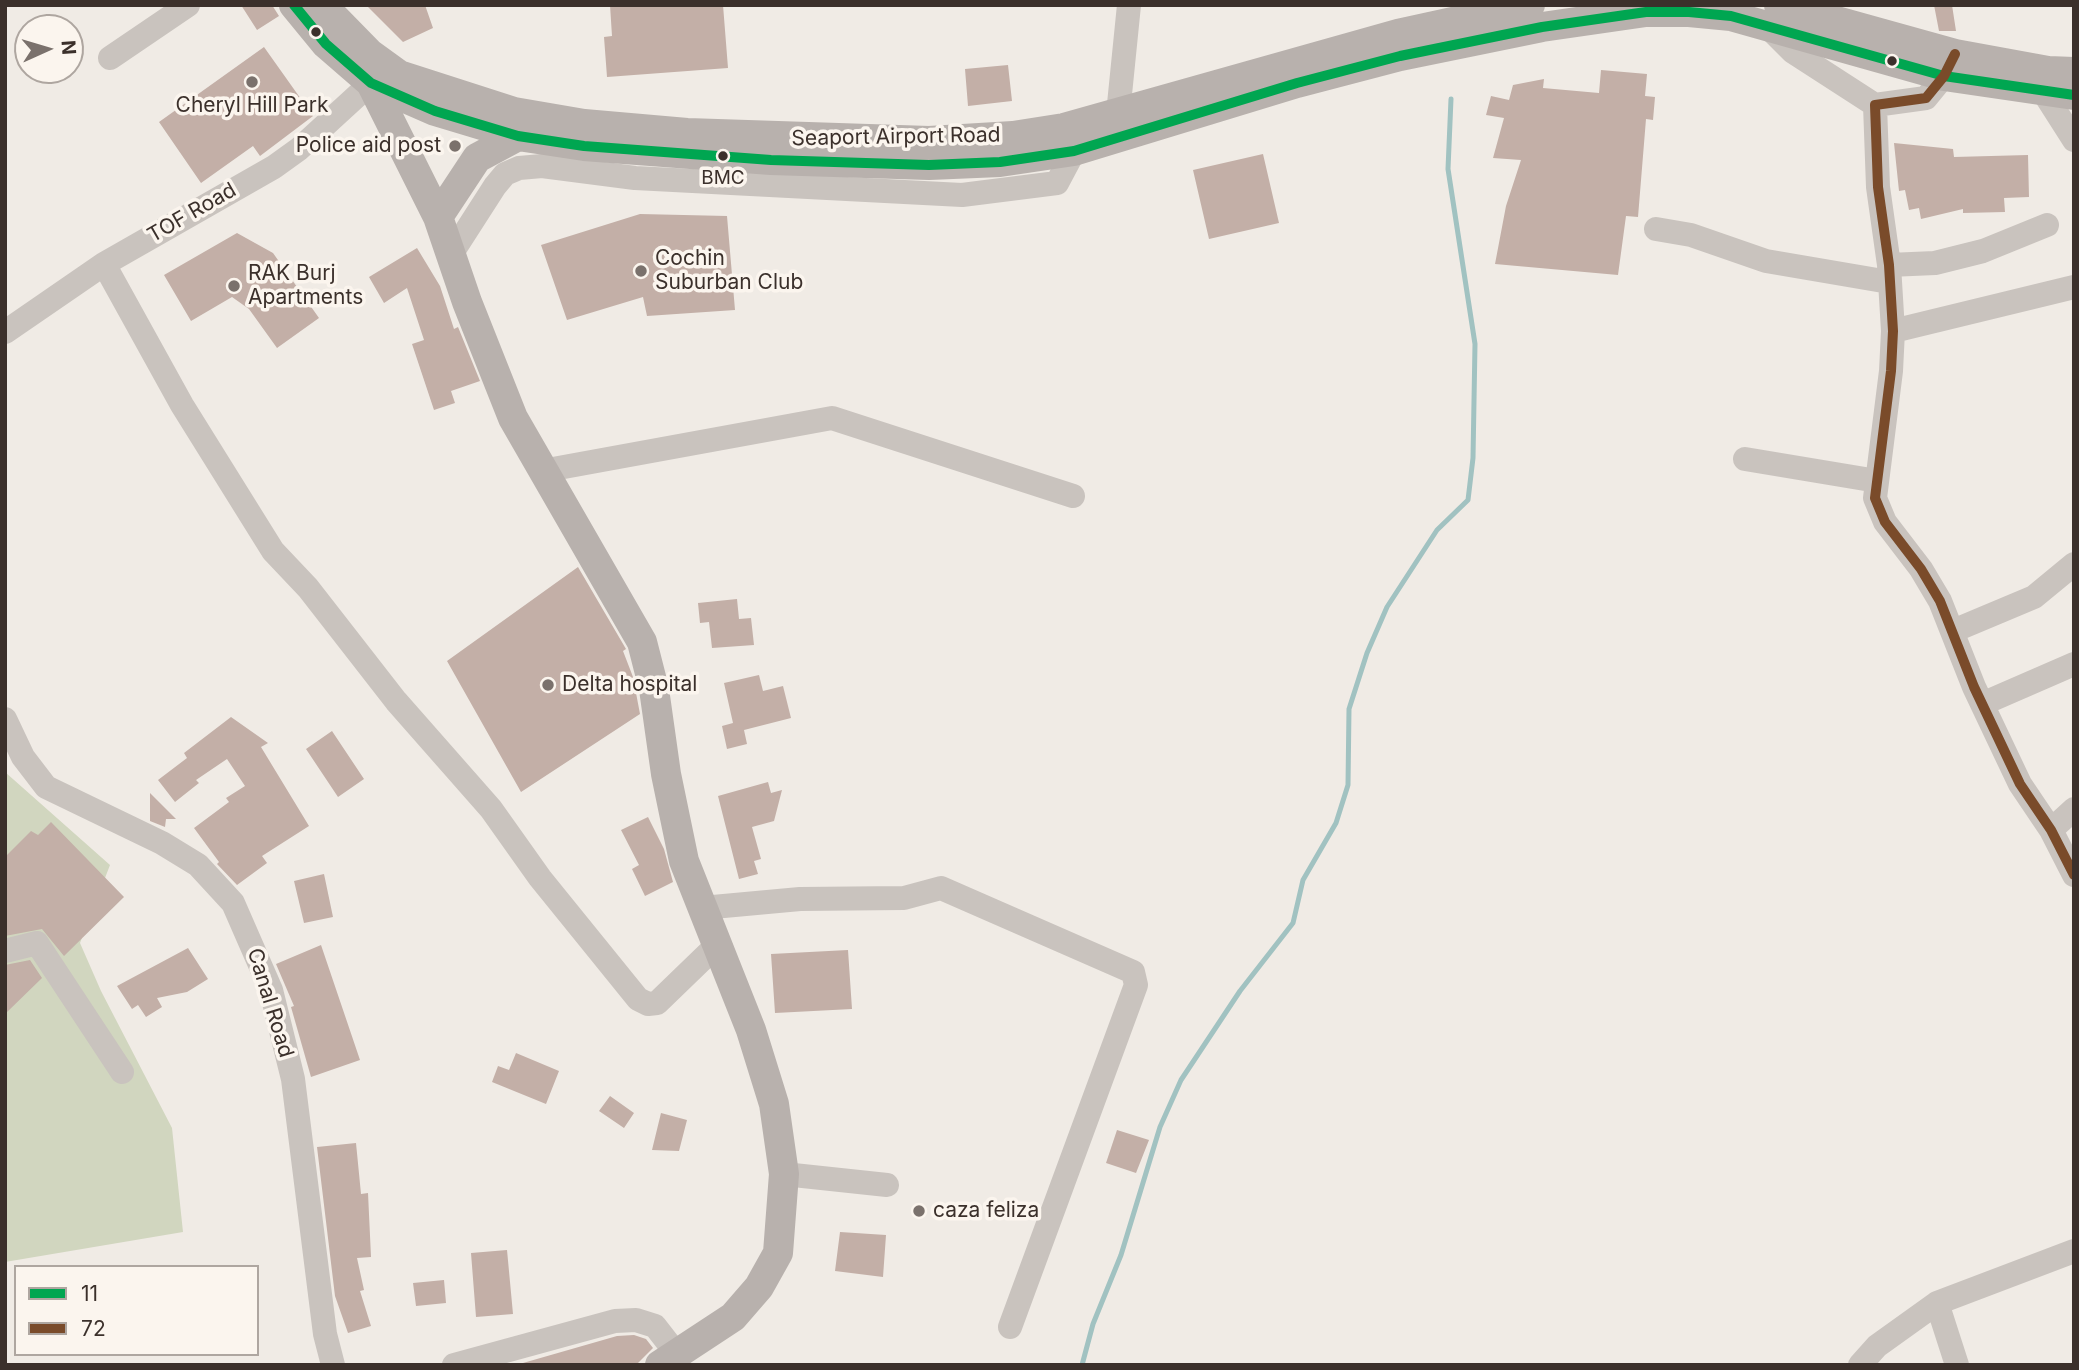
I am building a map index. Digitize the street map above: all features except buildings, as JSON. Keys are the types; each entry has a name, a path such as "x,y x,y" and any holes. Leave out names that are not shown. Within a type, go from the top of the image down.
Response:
{"main road":[{"name":"Seaport Airport Road","path":"294,5 326,44 375,73 517,136 677,155 929,165 1000,163 1074,151 1297,83 1400,56 1542,27 1646,12 1731,16 1784,11 2044,93 2074,95"},
{"name":"Seaport Airport Road","path":"323,5 375,73"},
{"name":"Seaport Airport Road","path":"415,92 514,113 584,124 774,138 929,141 1013,136 1064,128 1118,114 1484,10 1530,5"},
{"name":"Seaport Airport Road","path":"1950,65 2074,72"},
{"path":"375,73 438,217 450,256 513,418 542,471 627,610 642,642 652,676 666,774 684,861 751,1030 774,1104 785,1174 778,1253 759,1287 733,1317 668,1359"},
{"path":"412,161 415,92"},
{"path":"438,217 477,158 517,136"}],"street":[{"path":"110,58 188,5"},
{"path":"1118,114 1129,5"},
{"path":"1784,11 1793,52 1875,105 1926,98 1950,65"},
{"name":"TOF Road","path":"5,332 104,264 274,167 299,149 375,73"},
{"path":"2044,93 2074,140"},
{"path":"1875,105 1878,187 1893,331 1891,371 1875,498 1885,522 1921,569 1941,601 1982,705 2020,784 2051,830 2074,875"},
{"path":"450,256 495,186 505,174 519,168 542,166 635,178 962,195 1057,183 1074,151"},
{"path":"1656,229 1691,235 1766,261 1889,274 1983,251 2047,225"},
{"path":"104,264 182,405 273,551 308,588 396,701 491,809 540,878 638,999 648,1004 657,1003 718,945"},
{"path":"1893,331 2074,287"},
{"path":"542,471 832,418 1073,496"},
{"path":"1745,459 1877,481"},
{"path":"1953,631 2034,597 2074,564"},
{"path":"1982,705 2074,664"},
{"name":"Canal Road","path":"5,719 23,757 46,787 162,843 198,864 233,903 271,990 293,1079 325,1334 333,1365"},
{"path":"2051,830 2074,808"},
{"path":"702,908 800,899 904,898 941,888 1133,972 1136,985 1010,1327"},
{"path":"5,951 37,943 122,1072"},
{"path":"785,1174 887,1185"},
{"path":"1860,1365 1877,1346 1937,1303 2074,1251"},
{"path":"1937,1303 1957,1365"},
{"path":"454,1365 615,1321 636,1320 655,1326 668,1359"}],"green space":[{"path":"5,772 110,865 80,943 101,991 172,1128 183,1232 5,1262"}],"waterway":[{"path":"1082,1365 1093,1324 1121,1255 1160,1127 1181,1080 1240,991 1293,923 1303,880 1336,823 1348,785 1349,709 1367,653 1387,607 1437,530 1468,500 1473,458 1475,344 1448,169 1451,99"}],"transit line":[{"name":"11","path":"294,5 326,44 371,83 435,111 518,136 584,146 771,160 929,165 1000,162 1074,151 1297,83 1400,56 1542,27 1646,12 1731,16 1944,76 2074,95"},
{"name":"72","path":"1955,54 1944,76 1926,98 1875,105 1878,187 1889,265 1893,331 1891,371 1875,498 1885,522 1921,569 1940,601 1974,687 2020,784 2051,830 2074,875"}],"place":[{"name":"Cheryl Hill Park","path":"252,82"},
{"name":"Police aid post","path":"455,146"},
{"name":"BMC","path":"723,156"},
{"name":"Cochin Suburban Club","path":"641,271"},
{"name":"RAK Burj Apartments","path":"234,286"},
{"name":"Delta hospital","path":"548,685"},
{"name":"caza feliza","path":"919,1211"}]}
